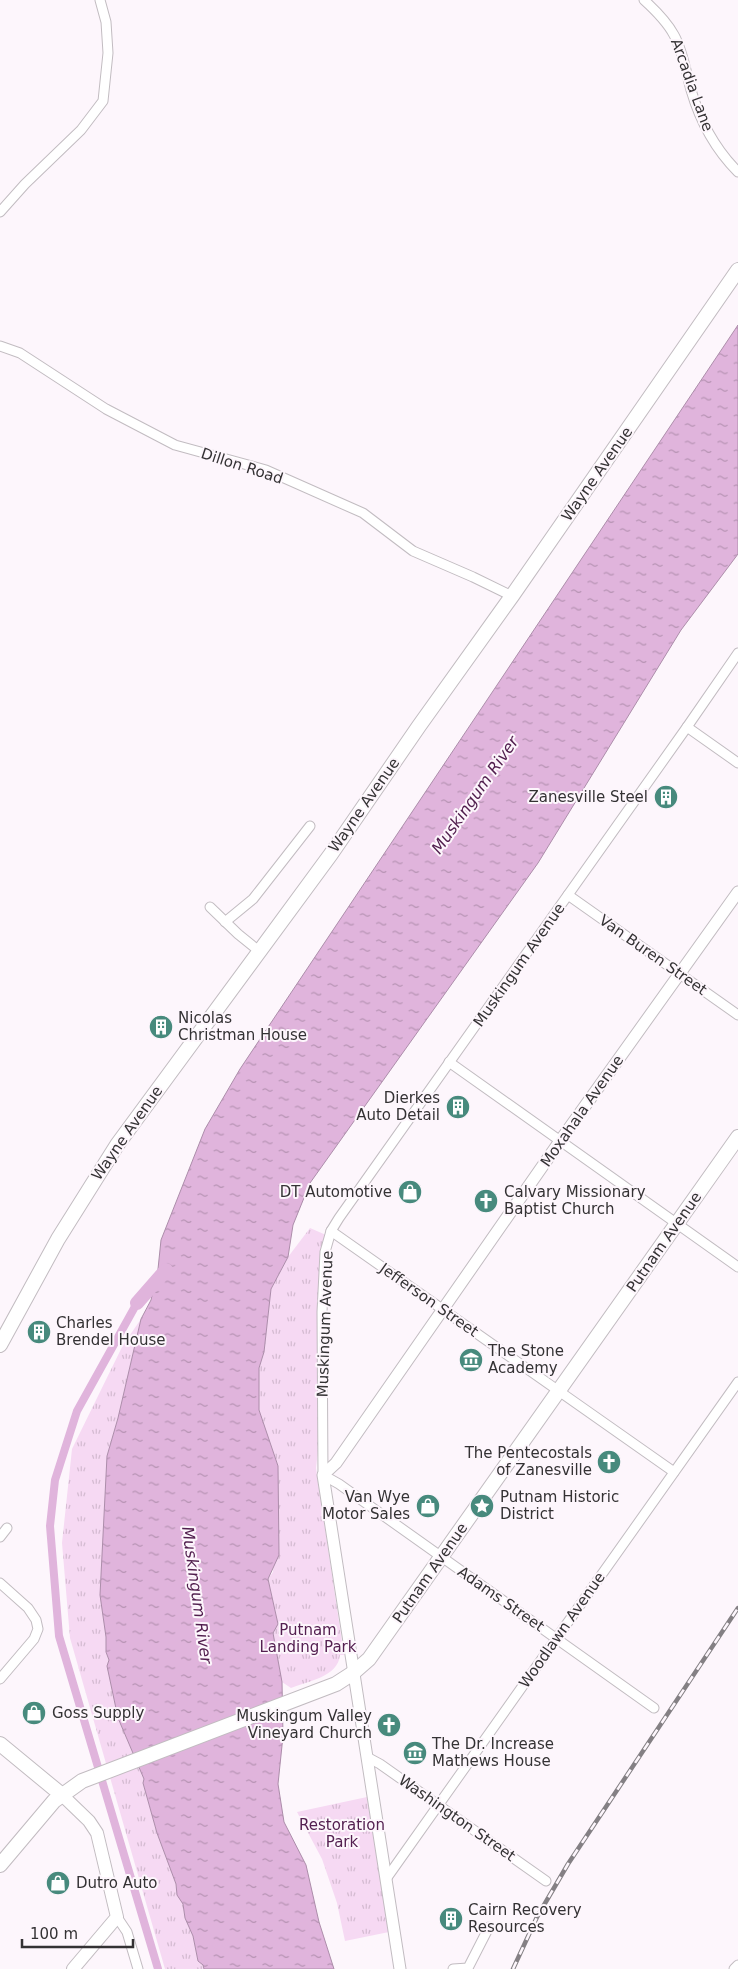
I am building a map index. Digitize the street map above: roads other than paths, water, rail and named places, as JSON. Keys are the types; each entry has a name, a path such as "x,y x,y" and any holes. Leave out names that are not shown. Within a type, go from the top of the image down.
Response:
{"main road":[{"name":"Wayne Avenue","path":"0,1346 58,1239 105,1164 330,854 738,270"},
{"name":"Putnam Avenue","path":"0,1865 54,1800 82,1781 336,1684 369,1659 738,1137"},
{"path":"0,1744 62,1795 89,1821 97,1833 117,1917 73,1969"}],"street":[{"path":"0,212 25,184 81,130 103,101 108,53 106,22 100,0"},
{"name":"Arcadia Lane","path":"644,0 656,10 674,36 691,91 706,129 717,148 738,172"},
{"name":"Dillon Road","path":"0,346 20,353 106,408 175,445 266,470 363,513 413,551 512,596"},
{"name":"Muskingum Avenue","path":"400,1969 323,1475 321,1439 324,1252 331,1232 343,1212 738,653"},
{"path":"687,727 738,763"},
{"path":"225,922 253,899 310,826"},
{"name":"Moxahala Avenue","path":"323,1475 336,1463 560,1141 738,892"},
{"name":"Van Buren Street","path":"568,895 738,1015"},
{"path":"210,906 225,922 259,951"},
{"path":"449,1062 738,1267"},
{"name":"Jefferson Street","path":"331,1232 674,1472"},
{"name":"Woodlawn Avenue","path":"386,1879 738,1382"},
{"name":"Adams Street","path":"323,1475 339,1484 654,1708"},
{"path":"0,1537 7,1528"},
{"path":"0,1583 28,1608 33,1614 37,1625 34,1639 0,1679"},
{"name":"Washington Street","path":"366,1757 380,1764 546,1881"},
{"path":"117,1917 126,1929 138,1969"},
{"path":"453,1969 468,1968 489,1927"},
{"path":"734,1969 738,1965"}],"water":[{"path":"738,325 738,554 681,630 538,863 310,1183 293,1225 288,1257 271,1289 264,1352 259,1368 259,1410 278,1466 279,1555 268,1579 278,1624 273,1633 282,1682 283,1736 278,1784 284,1822 306,1865 319,1922 334,1969 204,1969 203,1965 198,1961 193,1936 185,1918 183,1904 177,1895 176,1884 157,1833 143,1783 144,1779 118,1718 107,1666 109,1660 106,1652 106,1637 100,1595 107,1456 118,1418 141,1319 151,1300 158,1269 161,1240 205,1129 240,1069"}],"waterway":[{"name":"Muskingum River","path":"137,1303 166,1270"},
{"name":"Muskingum River","path":"137,1303 77,1411 55,1480 50,1526 59,1636 158,1969"}],"railway":[{"path":"513,1969 537,1917 568,1864 738,1608"}],"place":[{"name":"Zanesville Steel","path":"666,797"},
{"name":"Nicolas Christman House","path":"161,1027"},
{"name":"Dierkes Auto Detail","path":"458,1107"},
{"name":"DT Automotive","path":"410,1192"},
{"name":"Calvary Missionary Baptist Church","path":"486,1201"},
{"name":"Charles Brendel House","path":"39,1332"},
{"name":"The Stone Academy","path":"471,1360"},
{"name":"The Pentecostals of Zanesville","path":"609,1462"},
{"name":"Van Wye Motor Sales","path":"428,1506"},
{"name":"Putnam Historic District","path":"482,1506"},
{"name":"Goss Supply","path":"34,1713"},
{"name":"Muskingum Valley Vineyard Church","path":"389,1725"},
{"name":"The Dr. Increase Mathews House","path":"415,1753"},
{"name":"Dutro Auto","path":"58,1883"},
{"name":"Cairn Recovery Resources","path":"451,1919"}],"park label":[{"name":"Putnam Landing Park","path":"308,1638"},
{"name":"Restoration Park","path":"342,1834"}]}
